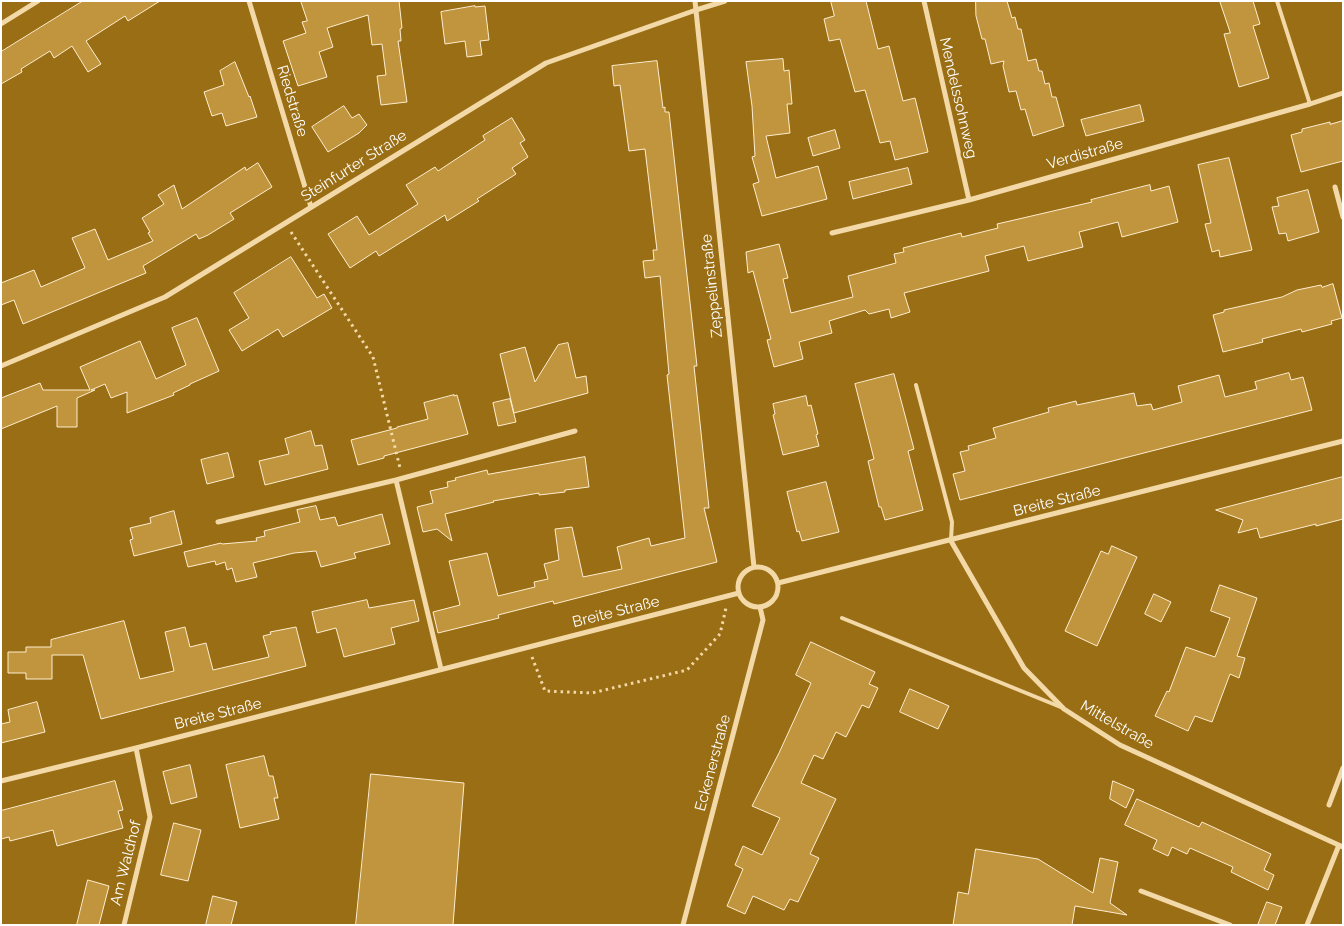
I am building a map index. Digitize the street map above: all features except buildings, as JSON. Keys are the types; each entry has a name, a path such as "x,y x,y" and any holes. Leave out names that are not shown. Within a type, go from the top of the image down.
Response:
{"street":[{"path":"1,24 38,1"},
{"name":"Riedstraße","path":"249,1 311,207"},
{"name":"Zeppelinstraße","path":"695,1 754,567"},
{"name":"Steinfurter Straße","path":"1,366 165,297 546,63 725,1"},
{"name":"Mendelssohnweg","path":"924,1 969,200"},
{"name":"Verdistraße","path":"832,234 969,200 1343,93"},
{"path":"1335,187 1343,217"},
{"path":"218,522 396,480 575,431"},
{"name":"Breite Straße","path":"778,583 1343,441"},
{"path":"396,480 441,669"},
{"name":"Mittelstraße","path":"950,541 1024,668 1064,709 1120,745 1341,846"},
{"path":"754,567 762,567 769,570 775,576 778,583 778,591 768,605 753,607 742,599 739,593 738,584 741,576 747,570 754,567"},
{"name":"Breite Straße","path":"1,781 739,593"},
{"name":"Eckenerstraße","path":"683,925 763,620 760,607"},
{"name":"Am Waldhof","path":"124,925 150,817 136,748"},
{"path":"1329,805 1343,768"},
{"path":"1307,925 1341,846"},
{"path":"1141,891 1230,925"}],"lane":[{"path":"1277,1 1310,104"},
{"path":"916,385 952,522 950,541"},
{"path":"842,618 1064,709"}],"path":[{"path":"286,223 373,357 403,478"},
{"path":"528,648 545,691 592,692 687,670 720,634 730,595"}]}
